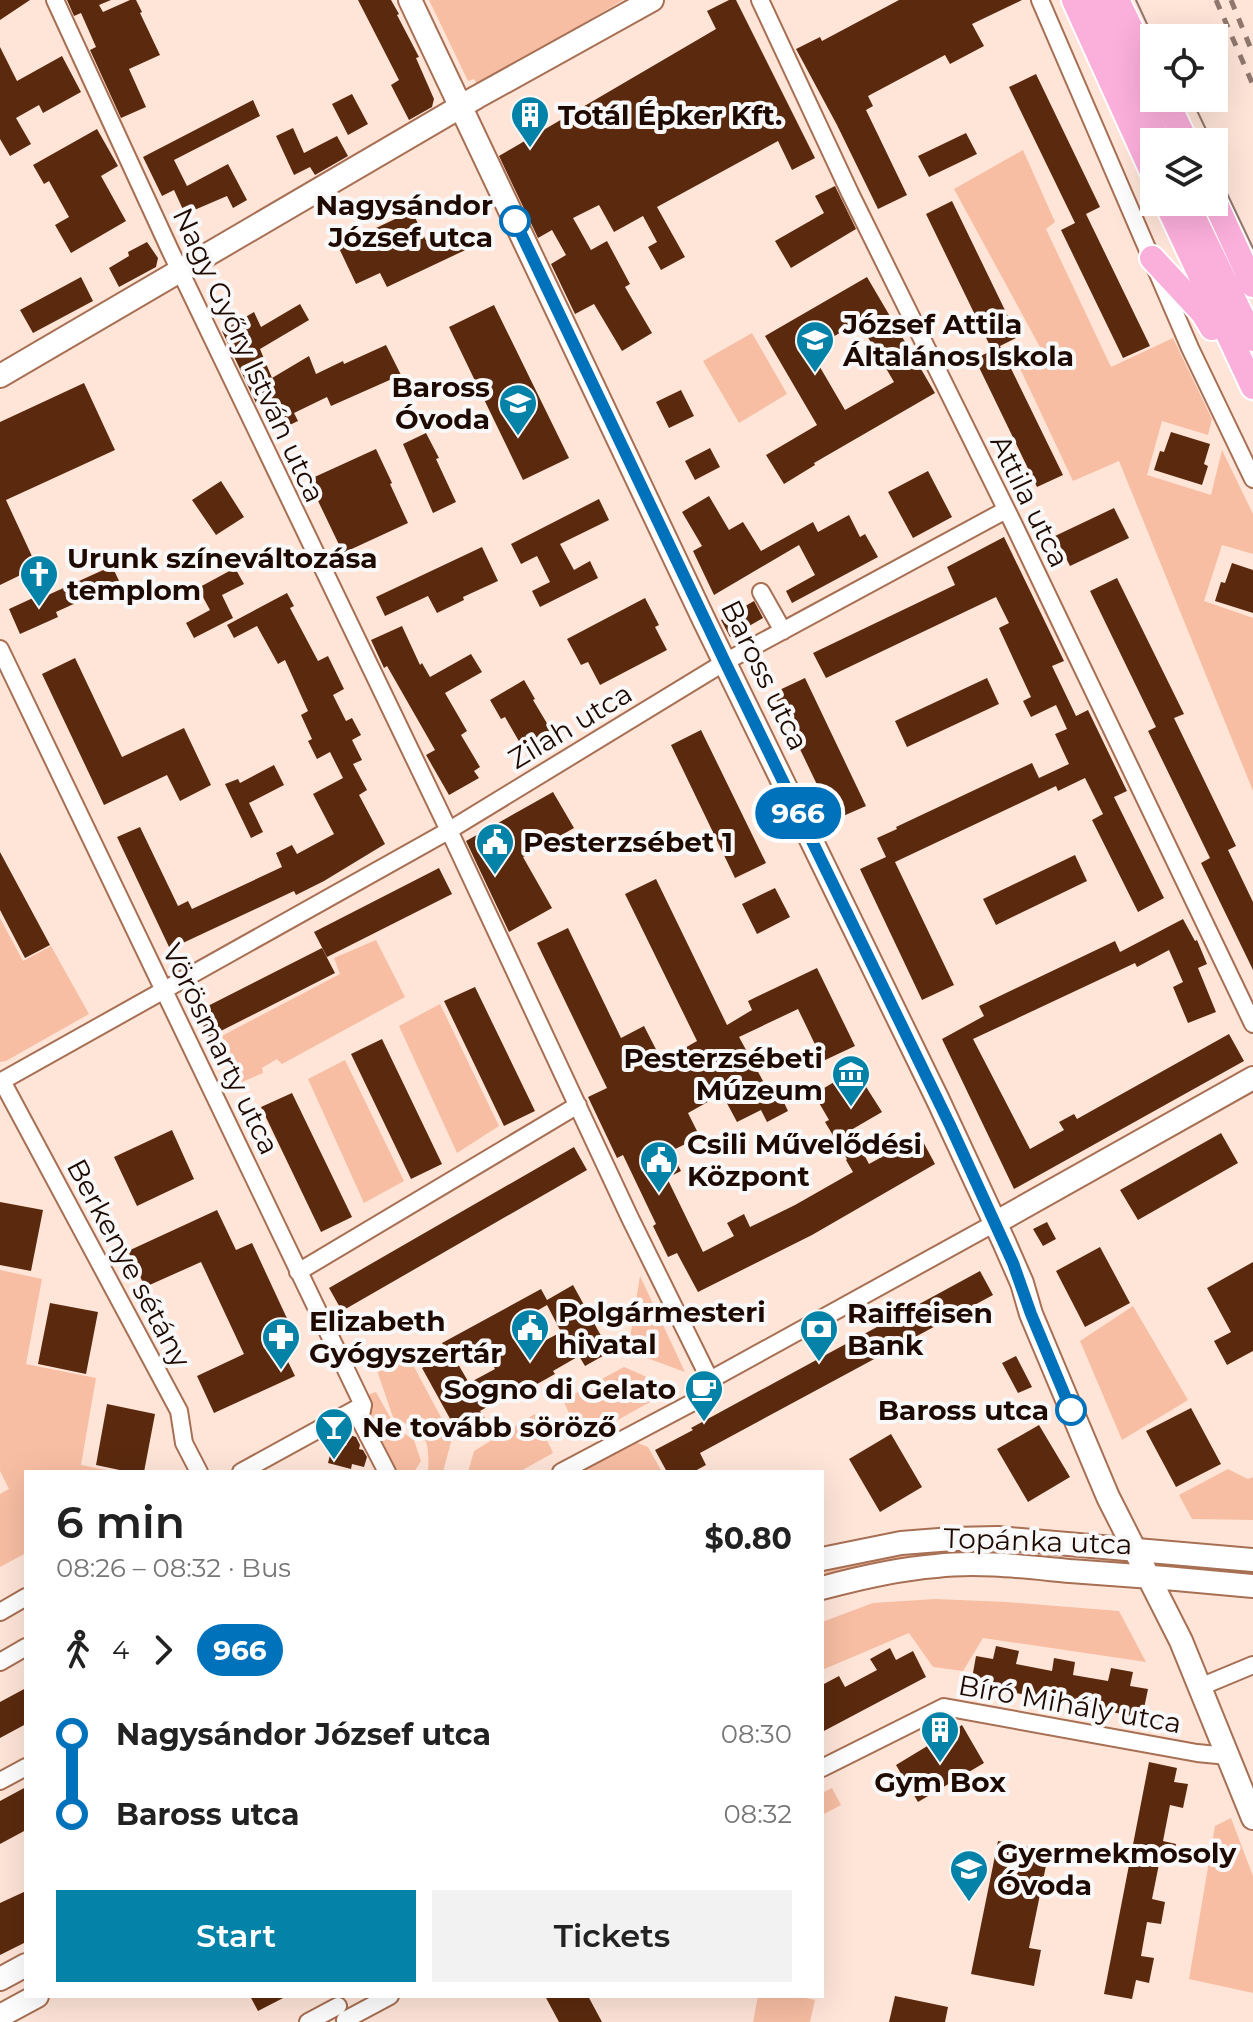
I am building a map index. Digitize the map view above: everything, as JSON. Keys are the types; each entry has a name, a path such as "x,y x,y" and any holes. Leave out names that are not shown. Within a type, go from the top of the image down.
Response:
{"main road":[{"path":"1074,0 1140,145"},
{"path":"1094,0 1153,128"},
{"path":"1117,0 1140,47"},
{"path":"1177,216 1190,232 1253,339"},
{"path":"1188,216 1190,232 1249,379"},
{"path":"1221,216 1253,285"},
{"path":"1152,258 1203,313 1249,379"}],"street":[{"name":"Nagy Győry István utca","path":"55,0 630,1218 710,1380"},
{"name":"Baross utca","path":"410,0 725,662 938,1100 1022,1283 1031,1314 1108,1497 1181,1641 1253,1818"},
{"path":"0,376 460,107 652,0"},
{"name":"Attila utca","path":"760,0 850,193 1253,1024"},
{"path":"1040,0 1190,348 1253,479"},
{"name":"Zilah utca","path":"1,1081 448,831 725,662 1006,510"},
{"path":"761,592 783,631"},
{"name":"Vörösmarty utca","path":"0,649 363,1405 360,1420 386,1470"},
{"path":"565,1470 701,1398 710,1380 1253,1078"},
{"name":"Berkenye sétány","path":"1,1081 179,1411 184,1443 198,1470"},
{"path":"298,1272 578,1105"},
{"path":"245,1470 363,1405"},
{"name":"Topánka utca","path":"824,1559 901,1543 998,1538 1253,1560"},
{"name":"Topánka utca","path":"824,1587 854,1579 939,1565 1001,1565 1253,1586"},
{"path":"0,1612 24,1598"},
{"path":"0,1662 24,1648"},
{"path":"1200,1687 1253,1665"},
{"name":"Bíró Mihály utca","path":"824,1767 944,1707 1228,1756"},
{"path":"0,1781 24,1768"},
{"path":"0,1979 24,1966"},
{"path":"0,2016 33,1998"},
{"path":"308,2022 383,1998"}],"shaded area":[{"path":"429,0 623,0 478,86 474,79 468,81"},
{"path":"1023,150 1055,222 1046,229 1111,367 1173,338 1212,419 1208,435 1162,421 1147,475 1211,495 1222,450 1253,514 1253,554 1222,545 1204,601 1253,618 1253,791 1119,461 1073,481 1016,360 1040,347 954,189"},
{"path":"752,333 787,394 739,423 703,361"},
{"path":"0,918 23,961 51,946 89,1014 0,1062"},
{"path":"376,940 405,997 282,1064 277,1059 262,1068 263,1073 242,1082 233,1064 226,1066 214,1040 340,974 334,958"},
{"path":"440,1004 499,1126 457,1153 399,1026"},
{"path":"345,1060 404,1181 364,1203 308,1079"},
{"path":"0,1270 42,1279 26,1364 96,1378 81,1465 107,1470 24,1470 24,1554 0,1567 0,1494 9,1489 0,1471"},
{"path":"640,1276 685,1372 628,1351"},
{"path":"1133,1306 1188,1400 1122,1440 1080,1341"},
{"path":"405,1350 452,1438 444,1470 428,1470 428,1450 423,1437 393,1417 375,1365"},
{"path":"624,1367 674,1389 581,1440 563,1400"},
{"path":"376,1392 396,1428 414,1440 421,1461 415,1470 386,1470 363,1405 367,1395"},
{"path":"535,1414 553,1453 523,1470 469,1470 474,1451"},
{"path":"638,1443 648,1447 661,1470 574,1470 626,1444"},
{"path":"1228,1469 1248,1479 1253,1477 1253,1520 1192,1519 1179,1495"},
{"path":"925,1551 925,1558 824,1579 824,1570"},
{"path":"935,1599 1119,1611 1146,1662 983,1638 963,1671 933,1667 909,1633 824,1669 824,1621 873,1603"},
{"path":"832,1788 841,1805 824,1814 824,1792"},
{"path":"1231,1818 1253,1876 1253,1993 1189,1979 1215,1826"},
{"path":"758,1998 815,2000 810,2022 753,2022"}],"building":[{"path":"0,0 30,0 0,20"},
{"path":"67,0 111,0 99,5 103,12 136,0 160,55 129,69 146,107 121,118 90,50 96,47 81,13 74,16"},
{"path":"358,0 391,0 419,57 416,58 434,99 432,107 409,120 391,85 399,80"},
{"path":"729,0 736,0 815,158 792,170 778,141 657,207 685,257 661,270 648,247 657,242 643,216 614,232 599,205 573,218 591,250 607,241 630,284 625,287 652,333 622,351 594,304 575,314 551,264 566,255 552,230 538,238 499,156 716,29 707,11"},
{"path":"899,0 1022,0 972,24 984,46 950,64 945,55 868,96 873,106 866,110 907,195 878,209 796,49 820,37 822,41"},
{"path":"0,47 17,81 62,56 81,92 43,113 39,105 16,118 31,144 10,156 0,139"},
{"path":"1036,74 1100,207 1086,214 1150,346 1123,358 1061,230 1075,223 1009,87"},
{"path":"352,94 368,124 348,135 332,104"},
{"path":"253,100 260,116 174,160 187,186 228,164 247,200 233,208 227,196 185,214 174,190 162,196 143,157"},
{"path":"293,128 304,153 337,136 348,156 315,175 310,167 294,175 276,136"},
{"path":"97,129 118,166 101,176 126,221 71,253 55,225 69,217 49,181 44,184 33,165"},
{"path":"966,133 977,154 929,177 918,156"},
{"path":"835,186 856,229 791,268 775,241 824,213 815,196"},
{"path":"952,201 1018,337 992,350 926,214"},
{"path":"412,211 430,249 469,231 476,245 387,287 380,273 356,284 338,246"},
{"path":"147,242 158,258 156,267 119,287 109,268 129,256 128,252"},
{"path":"81,277 93,301 33,333 20,310"},
{"path":"867,277 935,393 814,463 784,484 766,455 817,425 765,336","holes":["859,322 894,382 845,410 810,350"]},
{"path":"300,304 309,320 260,349 272,378 309,356 316,374 386,345 401,375 331,406 327,397 294,413 298,421 275,432 260,401 256,403 222,331 254,312 261,327"},
{"path":"494,305 569,458 523,480 449,327"},
{"path":"1000,346 1063,475 1037,487 975,359"},
{"path":"84,383 115,450 6,500 37,567 0,585 0,422"},
{"path":"681,390 694,416 669,428 656,402"},
{"path":"1171,432 1210,444 1202,485 1154,470"},
{"path":"426,433 456,502 433,513 403,444"},
{"path":"710,448 720,467 695,480 685,461"},
{"path":"376,449 408,523 343,553 308,480"},
{"path":"928,471 952,517 913,538 888,492"},
{"path":"221,481 244,517 216,535 192,500"},
{"path":"709,496 729,530 743,522 761,551 813,522 818,532 849,515 860,537 865,534 878,557 792,603 786,591 815,575 799,545 714,595 693,551 702,546 682,512"},
{"path":"599,499 609,520 560,544 574,570 590,561 598,578 540,607 532,591 550,582 537,556 521,564 511,544"},
{"path":"1114,508 1129,538 1070,566 1055,536"},
{"path":"1004,537 1064,661 1052,666 1076,716 1088,710 1127,791 1114,797 1164,898 1138,912 1092,820 1103,814 1085,778 1058,791 1056,786 895,862 954,985 922,1000 860,869 886,857 877,838 896,827 1032,763 1039,778 1069,764 1055,734 1067,729 1056,705 1031,717 1023,701 1031,697 999,628 1009,623 996,597 826,678 813,653 955,585 947,567"},
{"path":"482,547 498,581 437,613 428,596 385,616 376,597"},
{"path":"1232,563 1253,570 1253,613 1215,601"},
{"name":"Urunk színeváltozása templom","path":"112,566 120,583 56,612 58,617 20,634 9,609"},
{"path":"235,568 244,584 222,595 233,618 194,638 186,623 210,610 198,588"},
{"path":"1117,578 1184,714 1174,718 1236,846 1228,850 1253,902 1253,970 1201,863 1210,858 1148,731 1156,727 1090,591"},
{"path":"287,593 294,606 290,608 318,661 328,656 344,689 333,695 346,721 352,718 361,735 352,740 362,760 353,764 367,790 359,795 385,844 296,895 294,891 170,949 117,837 140,827 178,906 188,901 192,909 282,867 276,853 292,845 297,854 334,834 313,794 343,778 330,752 317,759 308,741 312,739 301,715 308,711 285,660 278,664 257,626 234,638 227,625"},
{"path":"645,598 667,650 600,685 588,662 581,665 567,639"},
{"path":"754,601 763,618 730,637 721,620"},
{"path":"402,626 420,665 422,663 430,677 471,654 482,672 445,693 467,731 461,735 480,767 474,771 479,778 449,795 426,755 435,750 387,666 384,668 371,640"},
{"path":"75,658 122,757 184,728 211,785 180,801 167,775 104,805 42,674"},
{"path":"805,678 866,806 834,820 773,693"},
{"path":"987,678 999,704 907,747 895,721"},
{"path":"524,680 560,745 539,758 536,752 528,757 505,717 501,719 490,700"},
{"path":"701,730 766,863 735,878 671,745"},
{"path":"274,765 284,785 249,803 263,832 251,838 225,784 238,779 240,783"},
{"path":"553,792 574,828 523,857 552,908 509,932 466,841"},
{"path":"0,852 50,945 25,958 0,910"},
{"path":"1075,855 1087,881 996,925 983,899"},
{"path":"439,868 452,894 327,957 314,932"},
{"path":"656,879 727,1025 752,1010 748,1001 817,968 855,1046 823,1061 798,1009 739,1037 768,1090 776,1086 788,1111 767,1122 761,1110 737,1122 722,1094 688,1113 700,1137 671,1151 681,1171 667,1178 703,1252 734,1236 727,1223 744,1214 750,1227 853,1172 825,1122 829,1120 814,1094 841,1078 845,1084 851,1080 855,1087 863,1082 882,1112 851,1130 869,1164 920,1136 935,1164 812,1235 698,1292 677,1253 668,1257 623,1155 617,1158 588,1097 607,1088 537,943 568,928 621,1038 644,1026 662,1061 697,1041 625,894"},
{"path":"775,888 790,917 757,934 742,904"},
{"path":"1183,919 1197,940 1207,964 1198,968 1216,1012 1188,1023 1173,987 1183,982 1169,950 973,1039 1030,1149 1064,1130 1059,1122 1074,1114 1077,1119 1229,1034 1244,1061 1014,1189 942,1039 984,1016 979,1006 1115,941 1120,952"},
{"path":"322,948 335,973 209,1037 196,1012"},
{"path":"475,987 535,1111 504,1126 444,1001"},
{"path":"382,1039 442,1164 411,1179 351,1054"},
{"path":"292,1093 352,1217 321,1232 261,1107"},
{"path":"172,1130 194,1179 137,1206 114,1157"},
{"path":"1221,1133 1238,1163 1138,1220 1120,1190"},
{"path":"574,1147 587,1170 342,1311 329,1288"},
{"path":"0,1202 43,1210 31,1271 0,1265"},
{"path":"217,1210 236,1250 252,1243 297,1340 281,1347 295,1376 214,1413 197,1376 244,1354 201,1262 145,1287 128,1251"},
{"path":"1047,1222 1056,1239 1043,1246 1033,1229"},
{"path":"1100,1247 1130,1303 1085,1327 1056,1271"},
{"path":"1253,1262 1253,1351 1227,1365 1214,1341 1231,1332 1207,1288"},
{"path":"980,1271 993,1295 700,1453 706,1465 697,1470 666,1470 655,1450 693,1430 691,1428"},
{"name":"Polgármesteri hivatal","path":"573,1285 610,1352 585,1366 579,1356 553,1371 555,1374 505,1402 503,1398 480,1411 486,1420 459,1435 422,1368 448,1354 442,1343 541,1289 547,1300","holes":["547,1305 561,1332 535,1346 521,1320","480,1342 495,1369 469,1383 454,1357"]},
{"path":"50,1303 98,1312 86,1374 38,1364"},
{"path":"1016,1356 1032,1387 1018,1393 1002,1363"},
{"path":"107,1404 155,1414 144,1470 120,1470 96,1465"},
{"path":"1191,1408 1221,1464 1176,1487 1146,1431"},
{"path":"1039,1425 1070,1477 1028,1502 997,1449"},
{"path":"891,1434 922,1487 880,1512 849,1459"},
{"path":"349,1435 356,1437 359,1449 367,1457 364,1467 352,1464 351,1469 328,1463 333,1443 346,1446"},
{"path":"996,1646 1019,1651 1016,1664 1052,1671 1054,1658 1075,1662 1073,1675 1108,1681 1111,1668 1133,1672 1130,1686 1148,1689 1142,1718 971,1684 976,1656 993,1659"},
{"path":"890,1648 896,1660 913,1651 926,1677 824,1731 824,1684 839,1676 845,1687 877,1670 870,1659"},
{"path":"24,1689 24,1725 0,1738 0,1702"},
{"name":"Gym Box","path":"962,1725 984,1763 918,1802 896,1765"},
{"path":"1149,1762 1177,1768 1174,1782 1188,1784 1183,1808 1170,1805 1163,1841 1176,1844 1171,1866 1159,1864 1152,1899 1165,1902 1161,1924 1147,1922 1141,1956 1154,1958 1149,1983 1136,1980 1132,1999 1104,1994"},
{"path":"24,1788 24,1831 0,1844 0,1801"},
{"path":"998,1841 1049,1851 1029,1948 1041,1950 1034,1986 971,1974"},
{"path":"24,1892 24,1943 0,1955 0,1903"},
{"path":"895,1996 948,2007 945,2022 889,2022"},
{"path":"251,1998 283,1998 258,2011"},
{"path":"546,1998 589,1998 602,2022 559,2022"}],"tram line":[{"path":"1136,0 1147,24"},
{"path":"1198,112 1205,128"},
{"path":"1228,195 1253,248"}],"railway":[{"path":"1216,0 1253,85"},
{"path":"1231,0 1253,54"}],"bus line":[{"name":"966","path":"515,221 950,1125 1022,1283 1031,1314 1071,1410"}],"place":[{"name":"Totál Épker Kft.","path":"530,149"},
{"name":"Nagysándor József utca","path":"515,221"},
{"name":"József Attila Általános Iskola","path":"815,374"},
{"name":"Baross Óvoda","path":"518,437"},
{"name":"Urunk színeváltozása templom","path":"39,608"},
{"name":"Pesterzsébet 1","path":"495,876"},
{"name":"Pesterzsébeti Múzeum","path":"851,1108"},
{"name":"Csili Művelődési Központ","path":"659,1194"},
{"name":"Polgármesteri hivatal","path":"530,1362"},
{"name":"Raiffeisen Bank","path":"819,1363"},
{"name":"Elizabeth Gyógyszertár","path":"281,1371"},
{"name":"Baross utca","path":"1071,1410"},
{"name":"Sogno di Gelato","path":"704,1423"},
{"name":"Ne tovább söröző","path":"334,1461"},
{"name":"Gym Box","path":"940,1764"},
{"name":"Gyermekmosoly Óvoda","path":"969,1903"}]}
